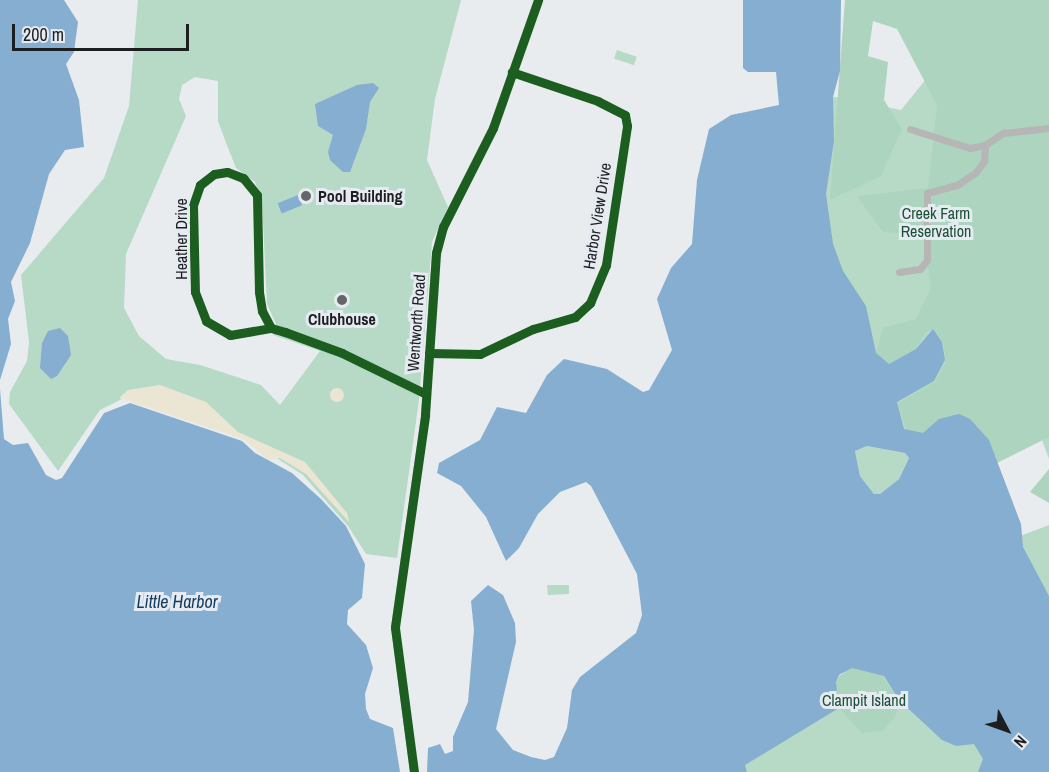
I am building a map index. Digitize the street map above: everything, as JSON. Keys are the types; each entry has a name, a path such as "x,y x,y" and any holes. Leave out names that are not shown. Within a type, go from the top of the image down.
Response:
{"main road":[{"name":"Wentworth Road","path":"414,772 395,627 426,394 439,240 483,153 538,0"}],"street":[{"name":"Harbor View Drive","path":"429,353 480,354 533,329 575,318 591,303 606,265 627,126 625,115 598,101 512,72"},
{"path":"910,129 957,147 985,145 1003,133 1049,128"},
{"path":"899,272 920,269 927,260 927,193 957,185 975,173 984,161 985,145"},
{"name":"Heather Drive","path":"227,172 243,178 257,195 260,303 271,328 244,335 223,333 212,327 199,309 194,198 204,180 214,174 227,172"},
{"path":"271,328 342,353 426,394"}],"green space":[{"path":"138,0 461,0 435,99 427,160 448,207 432,242 419,400 397,558 366,554 348,526 303,475 236,432 130,395 100,410 58,471 9,404 10,392 27,361 29,342 21,275 104,178 129,106","holes":["195,77 218,81 218,121 236,168 255,182 262,202 267,304 276,324 273,335 320,351 280,405 261,385 200,365 166,359 139,336 124,308 126,254 186,116 179,99 182,85"]},
{"name":"Creek Farm Reservation","path":"845,0 1049,0 1049,437 997,463 917,438 906,430 898,403 935,382 946,360 943,342 933,329 925,333 916,349 889,364 876,353 883,328 916,319 931,287 923,234 883,232 857,196 928,188 937,105 897,29 873,21 868,56 888,62 884,100 902,129 881,176 830,200"},
{"path":"617,50 637,57 634,65 614,59"},
{"name":"Creek Farm Reservation","path":"927,78 1049,370 1049,459 1036,424 901,444 885,367 849,319 818,184 830,96 901,110"},
{"path":"867,446 905,453 909,458 899,479 880,494 874,494 860,476 855,451"},
{"path":"1049,469 1049,503 1030,492"},
{"path":"1049,525 1049,596 1043,592 1021,546 1020,536"},
{"path":"547,585 569,585 569,594 548,595"},
{"path":"857,655 1026,772 702,772 735,756 836,684"},
{"name":"Clampit Island","path":"852,668 879,672 899,700 895,717 883,731 862,733 839,708 836,684 839,676"}],"sand":[{"path":"160,385 206,402 238,432 305,462 347,513 349,522 306,474 280,458 269,460 243,439 119,398 128,390"},
{"path":"337,388 342,390 344,395 342,400 337,402 332,400 330,395 332,390"}],"water":[{"path":"0,0 64,0 78,22 74,52 66,64 79,100 84,147 65,150 49,174 30,243 11,282 15,301 8,319 11,344 0,380"},
{"path":"743,0 841,0 840,71 833,97 834,141 826,194 833,244 843,271 866,306 876,353 889,364 916,349 933,329 942,342 945,360 934,381 897,402 904,429 923,433 939,419 959,414 970,419 989,440 1021,524 1023,547 1049,596 1049,772 978,772 983,759 974,744 956,746 942,740 899,700 884,676 852,668 839,675 836,683 839,708 745,765 747,772 427,772 428,748 440,744 445,754 453,751 453,737 468,702 474,630 471,601 488,585 503,595 515,623 516,642 496,729 513,750 531,757 545,760 554,757 567,728 572,690 580,677 636,633 642,615 637,574 591,486 586,482 560,492 538,514 519,548 506,561 486,517 461,486 437,473 439,463 480,440 497,407 526,413 547,375 564,359 607,369 643,392 649,390 672,350 657,299 671,268 692,244 697,180 709,129 731,115 779,105 776,72 748,72 743,68","holes":["867,446 905,453 909,458 899,479 880,494 874,494 860,476 855,451"]},
{"path":"373,83 379,88 370,102 366,129 350,172 343,172 330,160 328,152 333,135 318,126 315,104 357,85"},
{"path":"298,195 302,205 282,213 278,203"},
{"path":"60,328 68,336 71,355 57,376 51,379 40,368 42,343 48,331"},
{"name":"Little Harbor","path":"0,389 4,439 13,445 28,443 46,475 56,480 62,478 104,413 130,403 242,441 255,453 292,473 321,499 346,526 365,564 362,598 348,610 347,624 366,645 373,668 365,694 366,709 370,719 393,728 400,772 0,772"}],"cycle path":[{"path":"414,772 395,627 425,415 436,253 443,227 493,128 538,0"},
{"path":"429,353 480,354 533,329 575,317 590,303 606,265 627,126 625,115 598,101 512,72"},
{"path":"271,328 262,311 259,292 257,195 243,178 227,172 214,174 200,185 193,205 195,292 206,321 230,335 271,328 285,332 342,353 426,394"}],"place":[{"name":"Pool Building","path":"306,196"},
{"name":"Clubhouse","path":"342,300"}]}
